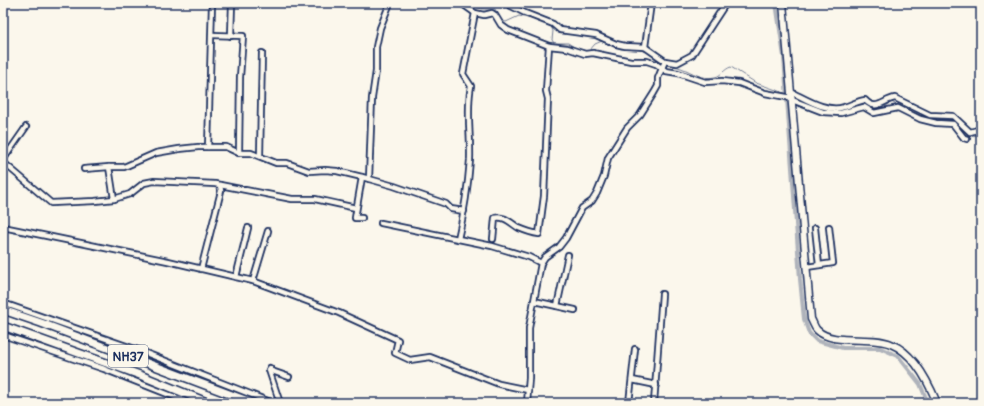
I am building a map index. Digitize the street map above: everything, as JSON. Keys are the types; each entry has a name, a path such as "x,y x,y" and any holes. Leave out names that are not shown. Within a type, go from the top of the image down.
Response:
{"highway":[{"name":"NH37","path":"3,310 253,403"},
{"name":"NH37","path":"3,326 140,375 209,403"}],"main road":[{"path":"783,3 811,319 816,329 825,335 846,340 870,339 882,341 892,344 900,349 923,374 937,403"}],"street":[{"path":"208,147 212,3"},
{"path":"231,36 232,3"},
{"path":"369,179 372,98 376,71 376,47 380,28 390,3"},
{"path":"461,3 475,13 484,15 492,13 504,27 549,46 568,48 584,54 593,53 631,61 664,65 677,64 692,55 726,3"},
{"path":"500,3 507,4 553,24 560,30 596,35 616,44 625,46 645,47 664,65 666,71 678,73 705,82 722,81 739,84 765,93 792,96 835,109 844,108 858,100 865,100 874,106 880,105 890,99 895,98 930,115 955,117 970,132 981,129"},
{"path":"645,47 651,3"},
{"path":"458,239 464,211 470,158 468,97 471,86 463,74 475,13"},
{"path":"212,35 243,36 240,77 239,153"},
{"path":"493,239 495,218 498,217 506,219 519,228 530,233 539,234 544,196 548,99 546,91 549,46"},
{"path":"260,156 262,53"},
{"path":"527,403 529,378 529,328 541,263 545,257 559,247 566,238 582,208 592,201 597,193 604,176 608,158 627,128 640,115 654,93 658,86 658,78 664,65"},
{"path":"792,96 823,112 841,113 864,107 874,112 898,108 920,119 936,123 952,124 964,138 968,139"},
{"path":"952,124 955,117"},
{"path":"26,127 3,160 4,163 51,202 95,202 114,199 130,194 144,183 154,181 220,185 292,198 315,199 356,211"},
{"path":"84,169 124,167 156,153 179,148 226,148 239,153 251,153 276,163 287,163 309,170 337,171 362,177 394,186 446,204 451,209 464,211"},
{"path":"109,167 114,199"},
{"path":"362,177 355,218 362,218"},
{"path":"201,268 221,191 220,185"},
{"path":"381,223 492,246 529,257 541,263"},
{"path":"3,227 201,268 254,281 339,313 398,340 395,353 410,360 430,357 500,384 528,390"},
{"path":"807,267 833,263 829,227"},
{"path":"236,277 248,228"},
{"path":"815,228 819,265"},
{"path":"254,281 268,231"},
{"path":"557,306 568,255"},
{"path":"654,403 662,294"},
{"path":"534,301 575,310"},
{"path":"3,303 138,350 273,403"},
{"path":"3,336 104,369 190,403"},
{"path":"629,403 635,349"},
{"path":"280,403 270,369 289,377"},
{"path":"632,380 656,385"}],"waterway":[{"path":"469,3 479,8 495,9 501,20 506,22 519,16 537,20 551,26 553,31 552,40 554,43 568,43 577,49 589,51 595,44 602,41 621,49 631,48"},
{"path":"776,3 784,57 800,279 804,319 809,333 817,341 843,348 880,348 898,356 920,384 928,403"},
{"path":"636,49 647,52 663,64"},
{"path":"666,65 679,67 701,77 710,78 721,74 726,69 731,67 756,83 788,94"},
{"path":"871,108 882,108 891,102 913,112 934,119 951,119 968,136 981,134"},
{"path":"840,110 850,107"}]}
